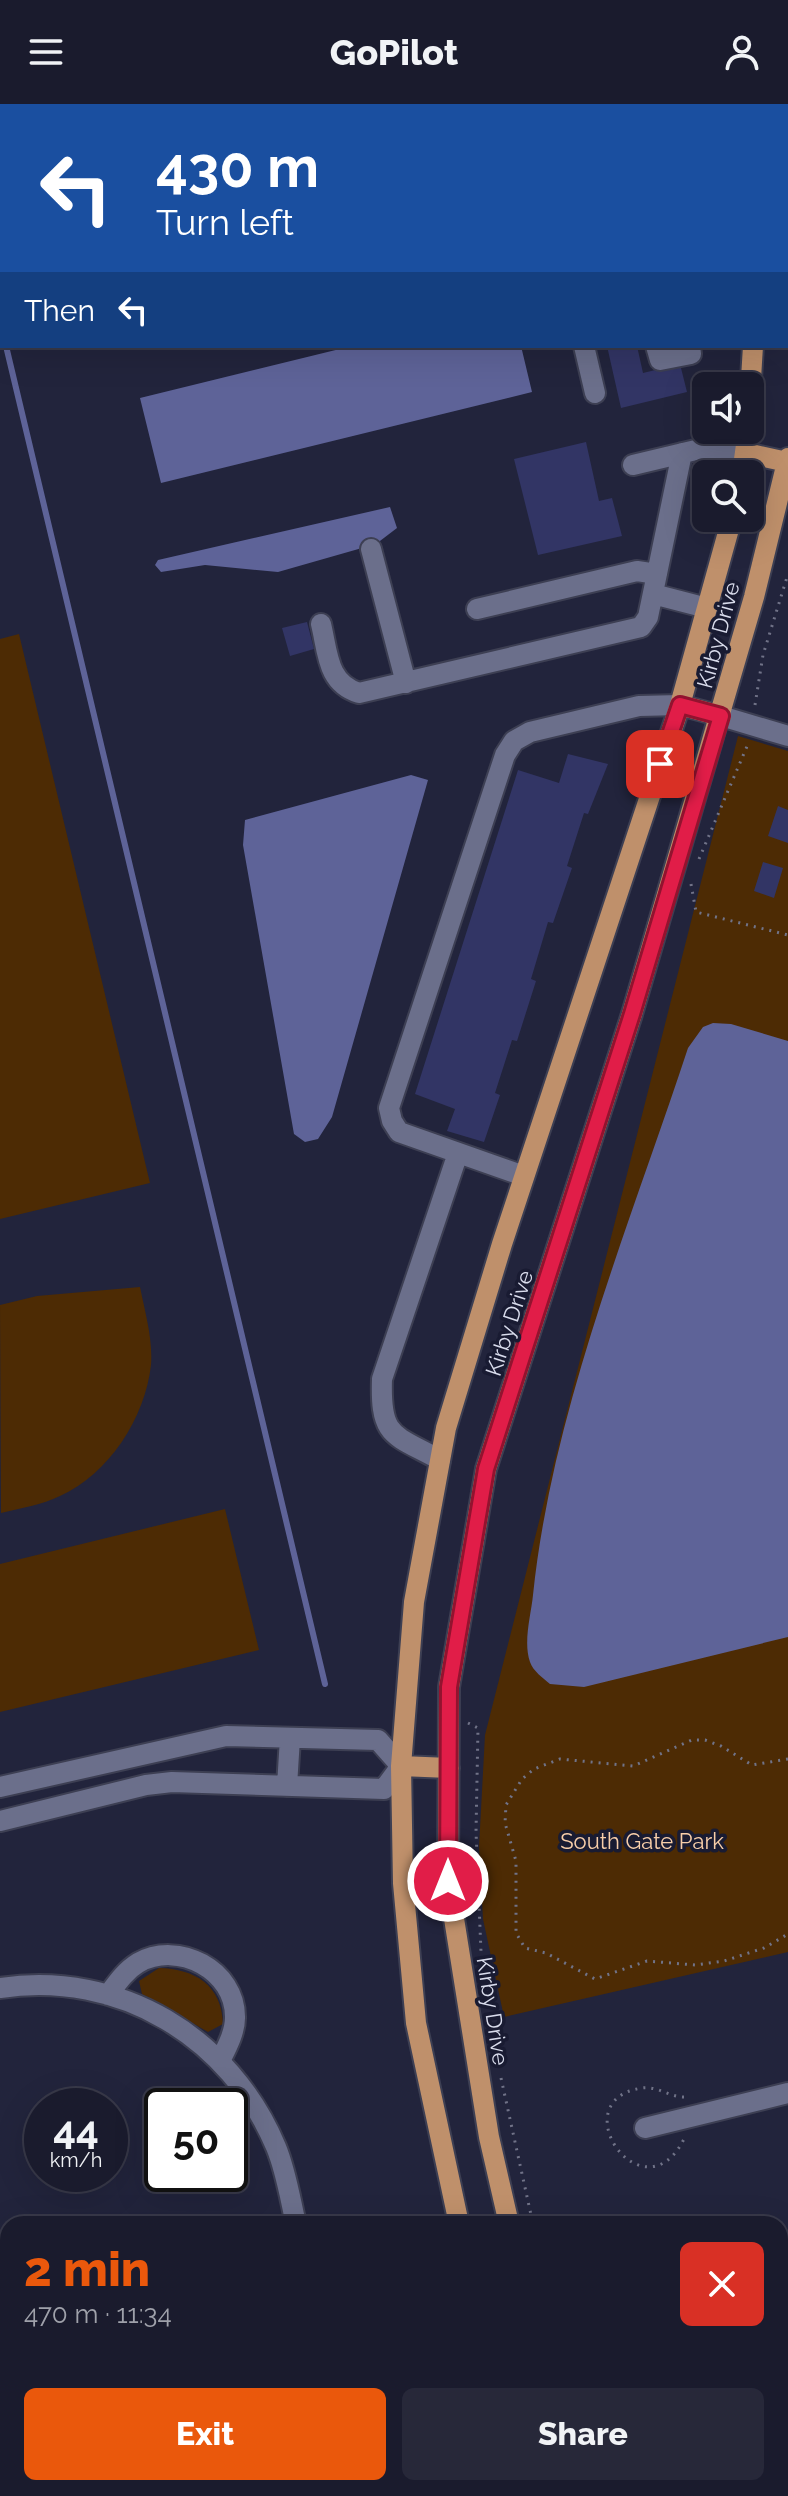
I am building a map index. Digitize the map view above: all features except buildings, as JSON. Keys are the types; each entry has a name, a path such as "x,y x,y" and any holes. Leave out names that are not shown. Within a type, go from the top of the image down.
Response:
{"main road":[{"path":"751,372 753,348"},
{"path":"745,460 747,444"},
{"path":"746,453 788,460"},
{"name":"Kirby Drive","path":"507,2216 489,2137 448,1881 449,1687 486,1469 628,1028 721,716 788,460"},
{"name":"Kirby Drive","path":"457,2216 416,2023 403,1883 401,1766 414,1602 446,1428 524,1176 680,705 728,532"},
{"path":"680,705 721,716"},
{"path":"401,1766 449,1768"}],"street":[{"path":"584,348 595,393"},
{"path":"657,348 660,360 691,354 690,348"},
{"path":"633,465 700,449 746,453"},
{"path":"321,624 334,679 345,688 359,693 641,627 648,617 682,453"},
{"path":"371,549 406,683"},
{"path":"477,609 637,571 655,584 707,608"},
{"path":"524,1176 399,1132 389,1108 505,755 514,741 530,732 639,706 680,705"},
{"path":"721,716 788,736"},
{"path":"440,1460 393,1434 381,1414 382,1379 458,1153"},
{"path":"0,1787 226,1736 378,1740 401,1766 384,1789 159,1783 0,1821"},
{"path":"287,1786 290,1738"},
{"path":"108,1995 130,1969 147,1959 182,1957 207,1965 225,1983 235,2007 235,2025 221,2059"},
{"path":"0,1988 42,1986 108,1995 162,2016 221,2059 249,2097 277,2149 294,2216"},
{"path":"645,2128 788,2093"}],"path":[{"path":"695,868 748,745 763,655 788,574"},
{"path":"690,880 696,912 788,935"},
{"path":"464,1723 478,1728 477,1874 481,1962"},
{"path":"788,1759 752,1765 705,1740 692,1740 633,1766 560,1759 534,1769 522,1779 506,1805 505,1823 516,1861 514,1916 519,1941 525,1948 546,1953 595,1979 647,1961 695,1965 724,1961 764,1948 788,1934"},
{"path":"501,2077 531,2216"}],"green space":[{"path":"19,634 150,1183 0,1219 0,639"},
{"name":"South Gate Park","path":"738,736 788,751 788,1952 504,2017 483,1919 479,1847 485,1735"},
{"path":"140,1287 150,1335 151,1365 141,1405 122,1442 94,1474 78,1486 46,1502 1,1513 0,1305 37,1296"},
{"path":"225,1509 259,1650 0,1712 0,1564"},
{"path":"159,1968 195,1976 212,1989 218,1999 223,2024 208,2032 142,1994 139,1981"}],"water":[{"path":"344,348 521,348 532,392 161,483 140,398"},
{"path":"390,507 397,528 376,544 278,572 205,565 161,572 155,565 158,560"},
{"path":"411,775 428,780 332,1117 318,1139 305,1142 294,1134 243,845 245,820"},
{"path":"713,1023 731,1024 788,1041 788,1637 584,1687 550,1684 531,1665 527,1637 543,1526 557,1457 596,1318 688,1048 703,1027"}],"waterway":[{"path":"6,348 325,1684"}],"route":[{"path":"448,1881 449,1687 486,1469 632,1014 721,716 680,705 660,764"}]}
